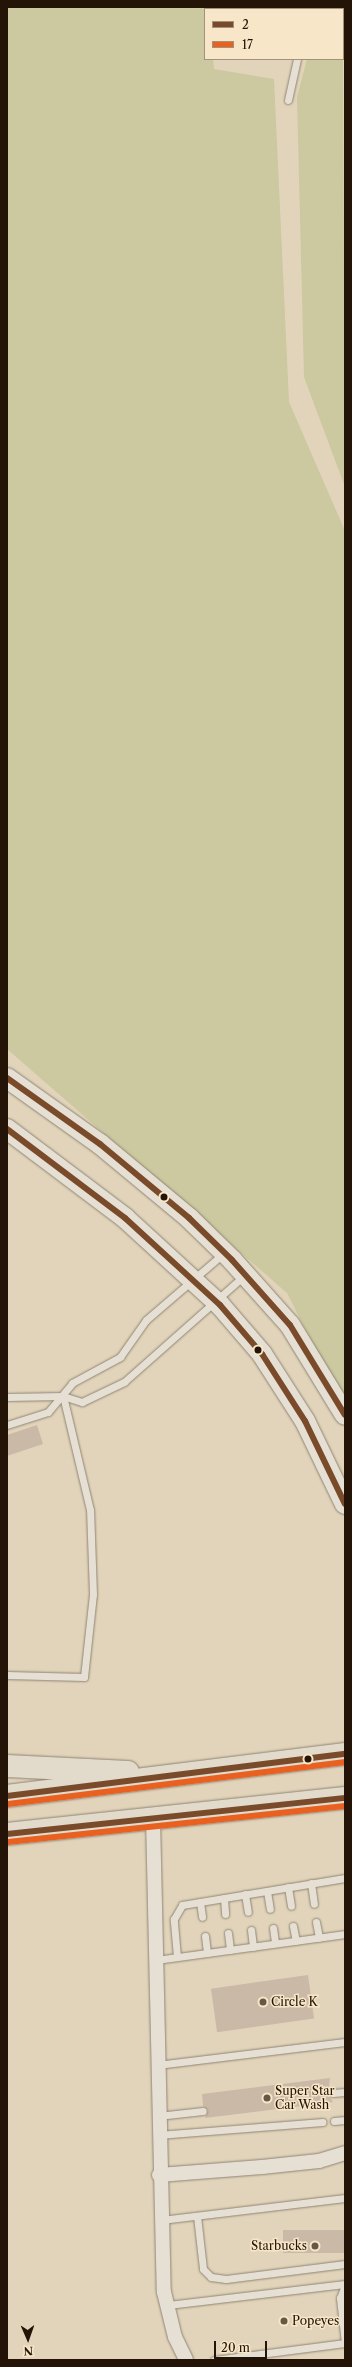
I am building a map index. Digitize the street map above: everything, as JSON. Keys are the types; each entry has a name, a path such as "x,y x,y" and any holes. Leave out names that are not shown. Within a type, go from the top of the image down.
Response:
{"main road":[{"path":"7,1078 100,1144 224,1253 290,1325 345,1414"},
{"path":"7,1129 125,1218 215,1300 262,1354 305,1421 345,1504"},
{"path":"7,1796 345,1754"},
{"path":"7,1766 173,1776"},
{"path":"7,1834 345,1798"}],"street":[{"path":"153,1818 158,2135 164,2292 175,2337 186,2360"},
{"path":"159,2175 276,2166 345,2153"}],"lane":[{"path":"288,100 297,60"},
{"path":"7,1425 48,1412 64,1396 72,1383 120,1357 146,1320 224,1253"},
{"path":"7,1396 64,1396 82,1402 124,1382 245,1275"},
{"path":"7,1675 84,1677 93,1594 90,1510 64,1396"},
{"path":"177,1957 174,1919 182,1905 345,1878"},
{"path":"311,1883 314,1904"},
{"path":"288,1887 290,1906"},
{"path":"267,1891 270,1909"},
{"path":"245,1894 248,1912"},
{"path":"224,1898 226,1914"},
{"path":"200,1902 202,1918"},
{"path":"316,1922 318,1938"},
{"path":"294,1926 296,1941"},
{"path":"273,1928 275,1943"},
{"path":"251,1930 253,1947"},
{"path":"228,1933 230,1950"},
{"path":"155,1960 345,1934"},
{"path":"205,1936 207,1953"},
{"path":"157,2066 345,2042"},
{"path":"333,2094 345,2092"},
{"path":"158,2116 203,2111"},
{"path":"334,2120 345,2120"},
{"path":"158,2135 322,2122"},
{"path":"161,2220 345,2198"},
{"path":"197,2216 203,2269 210,2277 226,2279 345,2264"},
{"path":"168,2305 345,2284 340,2298 345,2343 214,2360"}],"shaded area":[{"path":"7,7 209,7 204,8 204,60 213,60 214,69 274,79 289,402 345,531 345,1408 287,1293 7,1049"},
{"path":"320,7 345,7 344,30 344,8"},
{"path":"307,60 343,60 345,487 304,377 297,97"}],"building":[{"path":"37,1425 43,1444 7,1456 7,1435"},
{"name":"Circle K","path":"308,1975 314,2019 217,2032 211,1989"},
{"name":"Super Star Car Wash","path":"330,2078 328,2094 333,2102 205,2118 208,2110 203,2106 202,2094"},
{"name":"Starbucks","path":"283,2230 345,2230 345,2253 283,2253"}],"transit line":[{"name":"2","path":"7,1078 100,1144 189,1218 232,1260 290,1325 345,1415"},
{"name":"2","path":"7,1129 125,1218 220,1305 262,1354 305,1421 345,1504"},
{"name":"2","path":"7,1796 345,1754"},
{"name":"17","path":"8,1804 345,1762"},
{"name":"2","path":"7,1834 345,1798"},
{"name":"17","path":"8,1842 345,1806"}],"place":[{"name":"Circle K","path":"263,2002"},
{"name":"Super Star Car Wash","path":"267,2098"},
{"name":"Starbucks","path":"315,2246"},
{"name":"Popeyes","path":"284,2321"}]}
